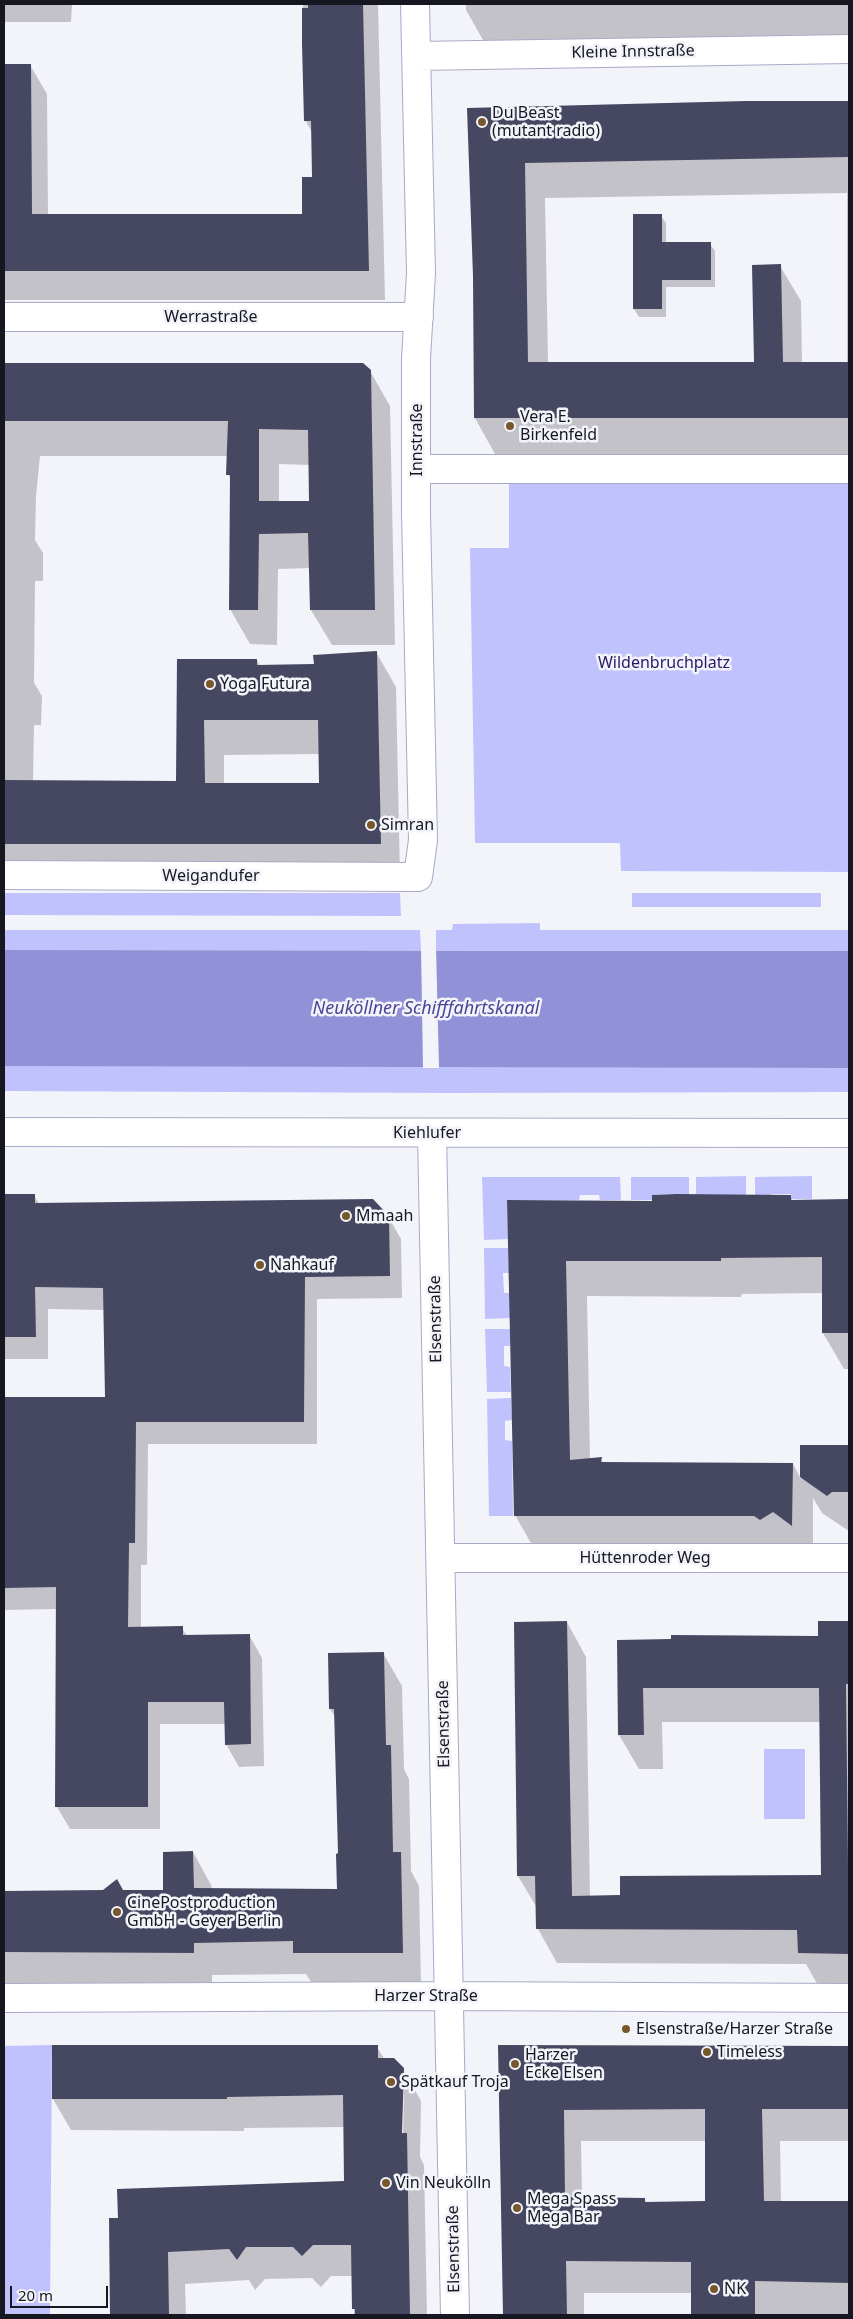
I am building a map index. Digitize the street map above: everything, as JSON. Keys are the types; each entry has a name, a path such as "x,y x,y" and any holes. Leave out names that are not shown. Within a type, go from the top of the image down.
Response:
{"street":[{"name":"Innstraße","path":"415,4 421,273 416,359 416,512 423,840 418,877"},
{"name":"Kleine Innstraße","path":"416,56 849,49"},
{"name":"Werrastraße","path":"4,317 419,317"},
{"path":"417,469 849,469"},
{"name":"Weigandufer","path":"4,875 418,877"},
{"name":"Kiehlufer","path":"4,1132 849,1133"},
{"name":"Elsenstraße","path":"432,1133 442,1558 455,2315"},
{"name":"Hüttenroder Weg","path":"442,1558 849,1558"},
{"name":"Harzer Straße","path":"4,1998 450,1996 849,1998"}],"green space":[{"name":"Wildenbruchplatz","path":"509,478 849,479 849,872 621,871 620,843 475,843 470,548 509,548"},
{"path":"4,893 400,893 401,916 4,915"},
{"path":"632,893 821,893 821,907 632,907"},
{"path":"540,923 540,930 849,930 849,951 436,950 436,930 452,930 453,924"},
{"path":"4,930 420,930 421,950 4,950"},
{"path":"439,1065 849,1068 849,1092 4,1091 4,1066"},
{"path":"746,1176 746,1200 696,1200 696,1177"},
{"path":"812,1176 812,1199 791,1199 791,1194 771,1194 771,1200 755,1200 755,1177"},
{"path":"482,1177 620,1177 621,1200 600,1200 599,1195 580,1195 579,1200 507,1200 508,1239 484,1240"},
{"path":"631,1177 689,1177 689,1200 672,1194 652,1195 652,1200 631,1200"},
{"path":"484,1248 508,1248 509,1273 503,1273 504,1293 510,1293 510,1318 485,1319"},
{"path":"485,1329 510,1329 510,1346 504,1346 504,1366 510,1367 511,1392 487,1392"},
{"path":"511,1398 512,1420 505,1421 505,1440 512,1441 513,1516 489,1516 487,1399"},
{"path":"764,1749 805,1749 805,1819 764,1819"},
{"path":"52,2045 50,2315 4,2315 4,2046"}],"water":[{"name":"Neuköllner Schifffahrtskanal","path":"4,950 849,951 849,1068 4,1066"}],"pier":[{"path":"421,947 436,947 439,1068 423,1068"}],"building":[{"path":"308,4 363,4 369,271 4,271 4,64 31,64 32,214 302,214 302,177 312,177 311,121 304,121 302,44 302,8 308,8"},
{"path":"746,101 849,101 849,157 525,163 528,362 754,362 752,265 781,264 783,362 849,362 849,418 474,418 473,276 467,108"},
{"path":"633,214 662,214 662,242 711,242 711,280 662,280 662,309 633,309"},
{"path":"4,363 363,363 371,370 375,610 310,610 308,533 259,534 258,610 229,610 230,475 226,475 228,421 4,421","holes":["259,429 308,430 309,501 259,501"]},
{"path":"377,651 381,844 4,844 4,780 176,781 177,659 257,659 257,665 314,664 313,655","holes":["204,720 318,720 319,783 205,783"]},
{"path":"4,1194 35,1194 35,1203 373,1199 389,1216 390,1276 305,1277 304,1422 136,1422 135,1543 129,1543 128,1627 183,1626 183,1635 250,1634 251,1744 225,1745 224,1702 148,1702 148,1807 55,1807 56,1587 4,1588 4,1397 105,1397 103,1288 35,1287 36,1337 4,1337"},
{"path":"652,1195 791,1195 791,1200 849,1199 849,1333 822,1333 822,1257 721,1258 721,1261 566,1261 570,1460 602,1457 601,1462 793,1463 792,1526 773,1512 760,1520 754,1516 514,1516 507,1200 652,1201"},
{"path":"800,1445 849,1445 849,1492 832,1492 827,1496 800,1477"},
{"path":"567,1621 572,1896 620,1895 620,1876 821,1875 819,1688 643,1688 644,1735 618,1735 617,1640 671,1639 671,1635 818,1636 818,1621 849,1621 849,1684 846,1684 849,1954 798,1953 797,1930 536,1929 535,1876 517,1876 514,1622"},
{"path":"384,1652 386,1745 391,1745 393,1852 401,1852 403,1953 293,1953 293,1941 194,1943 194,1953 4,1952 4,1891 103,1890 117,1879 123,1890 163,1890 163,1852 193,1851 194,1888 337,1889 336,1854 338,1853 334,1709 329,1709 328,1653"},
{"path":"52,2045 378,2045 378,2058 394,2058 404,2068 402,2133 407,2133 410,2315 355,2315 355,2309 352,2309 351,2245 313,2245 302,2256 293,2247 246,2247 237,2260 229,2249 168,2252 169,2315 110,2315 109,2218 118,2218 117,2189 344,2181 343,2095 227,2097 227,2099 52,2099"},
{"path":"498,2045 849,2046 849,2109 762,2109 764,2201 849,2201 849,2283 755,2281 755,2315 691,2315 691,2262 566,2261 567,2315 503,2315","holes":["705,2109 705,2201 645,2202 645,2198 565,2197 564,2110"]}],"place":[{"name":"Du Beast (mutant radio)","path":"482,122"},
{"name":"Vera E. Birkenfeld","path":"510,426"},
{"name":"Yoga Futura","path":"210,684"},
{"name":"Simran","path":"371,825"},
{"name":"Mmaah","path":"346,1216"},
{"name":"Nahkauf","path":"260,1265"},
{"name":"CinePostproduction GmbH - Geyer Berlin","path":"117,1912"},
{"name":"Elsenstraße/Harzer Straße","path":"626,2029"},
{"name":"Timeless","path":"707,2052"},
{"name":"Harzer Ecke Elsen","path":"515,2064"},
{"name":"Spätkauf Troja","path":"391,2082"},
{"name":"Vin Neukölln","path":"386,2183"},
{"name":"Mega Spass Mega Bar","path":"517,2208"},
{"name":"NK","path":"714,2289"}]}
